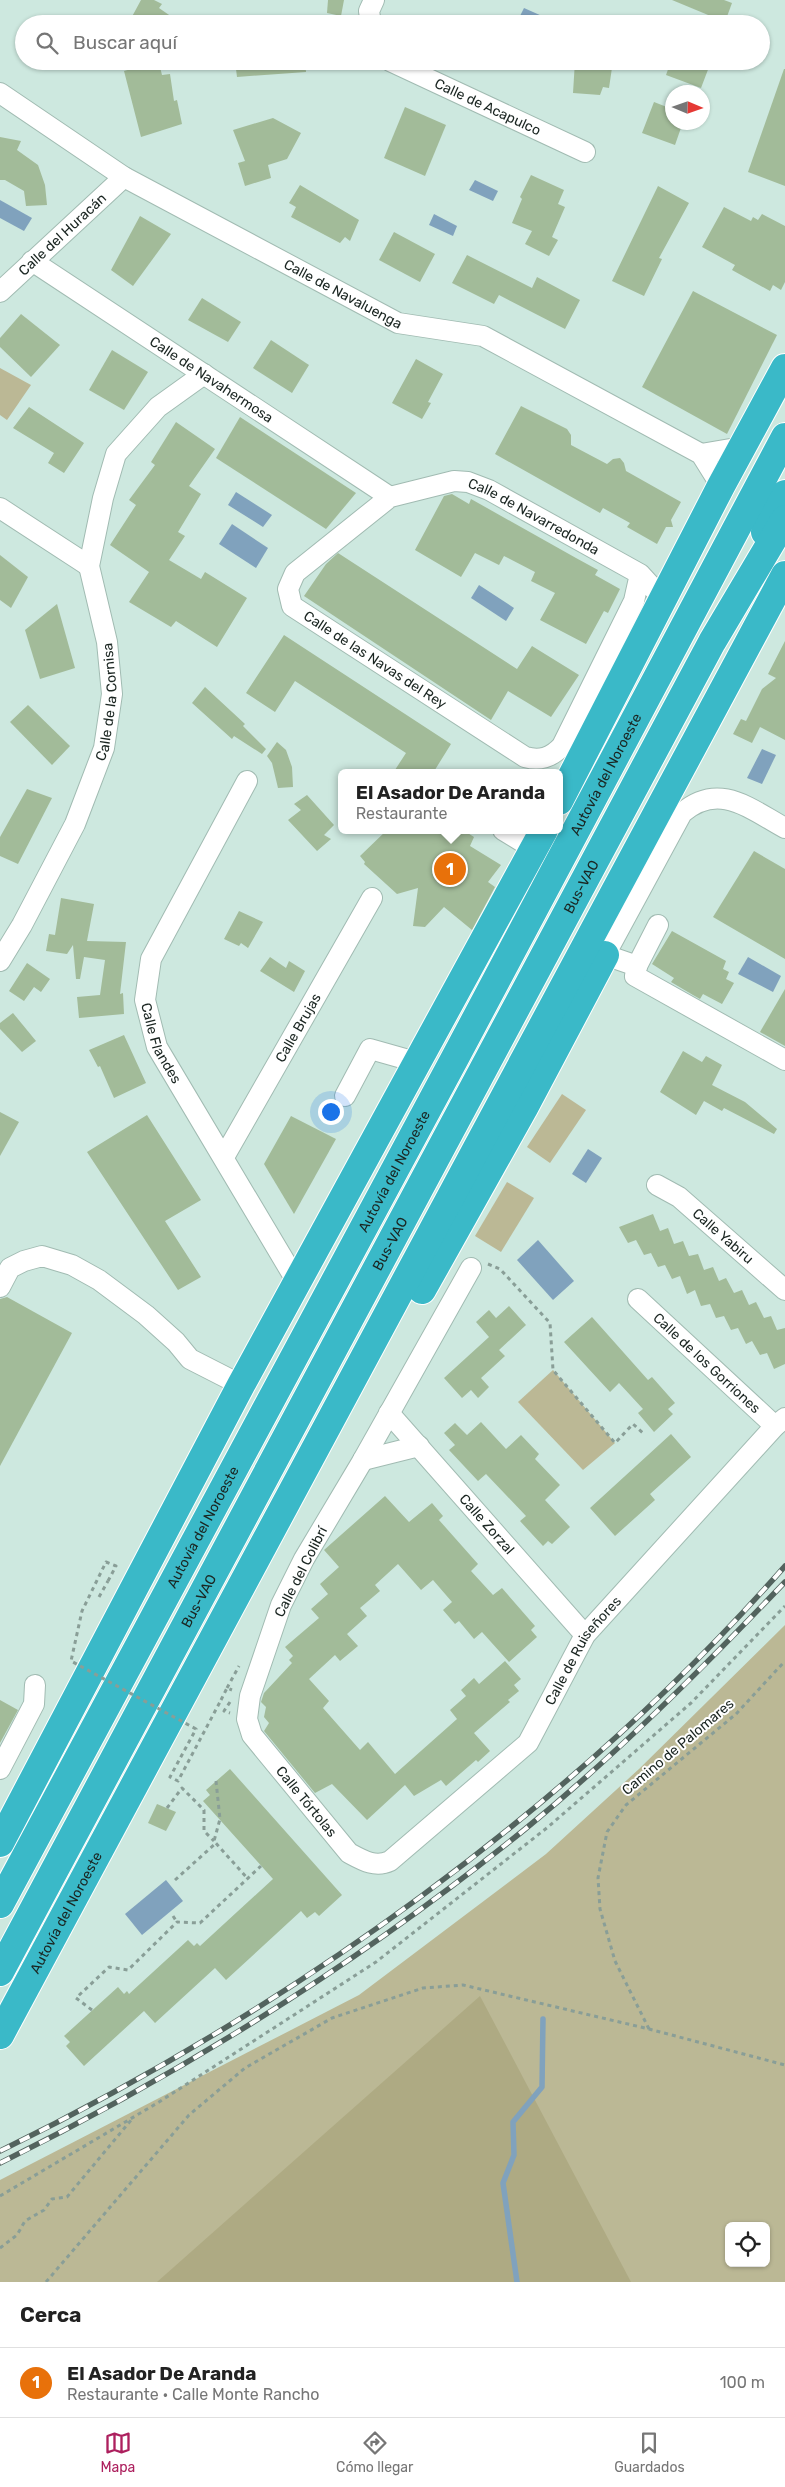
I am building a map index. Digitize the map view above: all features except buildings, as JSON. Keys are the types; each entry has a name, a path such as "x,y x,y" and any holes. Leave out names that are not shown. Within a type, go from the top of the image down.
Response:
{"highway":[{"path":"563,793 720,486 785,368"},
{"name":"Autovía del Noroeste","path":"0,1904 461,1047 785,437"},
{"path":"712,642 785,494"},
{"name":"Bus-VAO","path":"0,1972 712,642 785,518"},
{"name":"Autovía del Noroeste","path":"0,2035 785,575"},
{"path":"0,1843 297,1282 539,840"},
{"path":"271,1532 293,1522 524,1108 606,955"}],"street":[{"path":"370,15 369,11 374,0"},
{"name":"Calle de Acapulco","path":"409,70 585,152"},
{"name":"Calle de Navaluenga","path":"0,93 124,177 398,323 483,336 701,454"},
{"name":"Calle del Huracán","path":"0,292 124,177"},
{"name":"Calle de Navahermosa","path":"32,261 390,497"},
{"name":"Calle de la Cornisa","path":"0,961 22,925 75,824 104,748 112,694 107,642 89,566 103,498 116,454 158,407 204,374"},
{"path":"720,486 701,454 742,447"},
{"name":"Calle de Navarredonda","path":"390,497 454,481 468,482 489,490 640,574 662,598"},
{"name":"Calle de las Navas del Rey","path":"390,497 295,573 288,590 292,606 525,757 542,759 555,754 562,746 634,601 640,574"},
{"path":"0,508 89,566"},
{"name":"Calle Flandes","path":"247,781 151,959 145,1000 157,1047 275,1242 297,1282"},
{"path":"637,966 606,955 682,813 691,806 710,798 721,797 742,812 785,828"},
{"path":"517,834 539,840"},
{"name":"Calle Brujas","path":"224,1157 372,898"},
{"path":"658,925 637,966 635,976 785,1060"},
{"path":"344,1096 370,1049 416,1062"},
{"name":"Calle Yabiru","path":"657,1186 679,1197 785,1290"},
{"path":"275,1242 299,1249 317,1246"},
{"path":"0,1286 10,1268 24,1261 42,1256 72,1265 128,1300 176,1342 190,1359 242,1385"},
{"name":"Calle del Colibrí","path":"247,1719 252,1688 281,1604 304,1559 363,1460 471,1268"},
{"name":"Calle de los Gorriones","path":"638,1299 780,1422"},
{"name":"Calle Zorzal","path":"389,1413 585,1635"},
{"name":"Calle de Ruiseñores","path":"383,1864 390,1861 528,1743 585,1635 780,1422"},
{"path":"363,1460 419,1446"},
{"path":"0,1769 34,1704 35,1685"},
{"path":"0,1831 66,1718"},
{"name":"Calle Tórtolas","path":"247,1719 252,1735 349,1853 366,1862 383,1864"}],"path":[{"path":"471,1268 488,1264 500,1269 550,1323 553,1370 614,1443 634,1424 643,1433"},
{"path":"99,1597 116,1566 106,1562 82,1611 71,1661 196,1729 170,1777 178,1781 221,1700"},
{"path":"0,2196 134,2117 376,1962 548,1828 692,1703 785,1606"},
{"name":"Camino de Palomares","path":"649,2028 615,1961 600,1909 598,1878 607,1832 626,1806 736,1714 785,1661"},
{"path":"227,1688 240,1664"},
{"path":"175,1880 215,1842 220,1819 216,1781"},
{"path":"167,1808 182,1788 204,1810 204,1831 248,1878"},
{"path":"92,2010 76,1998 109,1967 128,1970 178,1922 200,1923 261,1866"},
{"path":"173,1916 178,1922"},
{"path":"46,2282 189,2115 245,2068 332,2018 423,1988 463,1985 649,2028 785,2065"},
{"path":"0,2248 17,2235 25,2220 44,2210 52,2199 67,2197 134,2117"}],"shaded area":[{"path":"0,368 31,385 7,420 0,415"},
{"path":"562,1094 586,1110 550,1163 527,1147"},
{"path":"507,1182 534,1198 501,1252 475,1236"},
{"path":"553,1370 615,1443 583,1470 518,1402"},
{"path":"785,1625 785,2282 0,2282 0,2180 359,1995 546,1854 639,1769"},
{"path":"480,1996 631,2282 157,2282"}],"water":[{"path":"524,8 540,15 520,15"},
{"path":"475,180 498,191 493,201 469,190"},
{"path":"0,200 32,218 24,231 0,218"},
{"path":"434,214 457,226 453,236 429,225"},
{"path":"236,492 272,515 263,527 228,505"},
{"path":"232,524 268,548 256,568 219,544"},
{"path":"479,585 514,608 506,621 471,598"},
{"path":"762,749 776,755 762,784 747,778"},
{"path":"748,957 781,976 773,992 738,974"},
{"path":"588,1149 602,1158 586,1183 572,1174"},
{"path":"538,1240 574,1281 553,1300 517,1260"},
{"path":"166,1880 183,1901 142,1935 125,1914"}],"waterway":[{"path":"517,2282 503,2183 514,2155 513,2122 542,2087 543,2019"}],"railway":[{"path":"0,2151 108,2095 215,2034 319,1968 421,1896 519,1820 613,1740 702,1655 785,1566"},
{"path":"0,2163 138,2090 271,2011 400,1924 463,1878 559,1801 626,1741 785,1582"}],"place":[{"name":"El Asador De Aranda","path":"450,869"}]}
